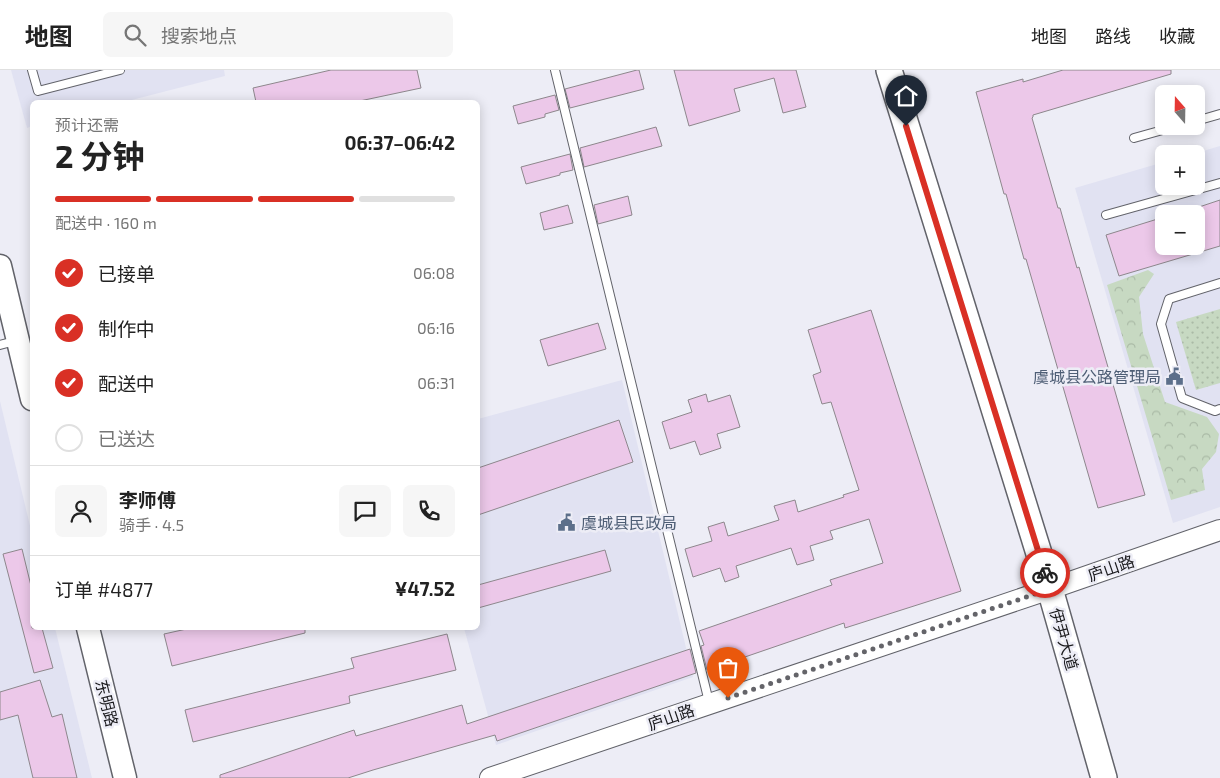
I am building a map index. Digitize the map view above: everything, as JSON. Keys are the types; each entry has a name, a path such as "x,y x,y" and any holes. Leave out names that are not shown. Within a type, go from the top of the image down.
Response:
{"main road":[{"name":"伊尹大道","path":"889,70 1050,589 1104,778"},
{"path":"0,266 9,342 30,394"},
{"name":"东明路","path":"88,630 125,778"}],"street":[{"name":"庐山路","path":"490,778 1220,530"}],"lane":[{"path":"32,70 38,91 120,70"},
{"path":"555,70 709,704"},
{"path":"1205,118 1220,114"},
{"path":"1134,138 1155,132"},
{"path":"1106,215 1220,183"},
{"path":"1220,284 1169,299 1161,324 1182,398 1215,411 1220,409"}],"shaded area":[{"path":"11,70 224,70 225,76 132,100 30,100 30,127 27,128"},
{"name":"虞城县公路管理局","path":"1220,146 1220,507 1173,523 1075,188 1155,165 1155,195 1205,195 1205,150"},
{"name":"虞城县民政局","path":"622,380 693,677 496,745 465,630 480,630 480,418"},
{"path":"0,401 30,526 30,630 55,630 92,778 0,778"}],"green space":[{"path":"1148,270 1154,274 1139,297 1143,334 1165,402 1207,417 1219,434 1216,452 1202,469 1205,490 1171,500 1107,285"},
{"path":"1220,309 1220,383 1196,390 1176,322"}],"building":[{"path":"331,70 417,70 421,88 364,100 256,100 253,88"},
{"path":"639,70 644,89 570,108 565,89"},
{"path":"674,70 796,70 806,107 783,113 774,78 734,89 740,111 689,126"},
{"path":"1063,70 1171,70 1171,74 1033,115 1032,118 1058,208 1060,208 1077,268 1079,267 1145,495 1098,508 1026,259 1024,259 1006,194 1004,194 976,92 1023,79 1023,82"},
{"path":"555,95 559,110 545,114 545,117 518,124 513,106"},
{"path":"656,127 662,146 584,167 580,148"},
{"path":"570,154 573,170 526,184 521,167"},
{"path":"628,196 632,215 598,224 594,205"},
{"path":"1220,200 1220,246 1205,250 1205,205"},
{"path":"568,205 573,223 544,230 540,213"},
{"path":"1155,220 1155,255 1190,255 1119,276 1106,235"},
{"path":"871,310 961,591 845,628 844,623 707,670 701,646 704,645 699,631 832,585 830,580 883,563 869,519 830,531 833,539 810,546 814,560 797,565 791,548 736,566 739,577 725,582 720,568 693,577 685,549 712,541 708,527 724,522 728,536 779,520 774,506 795,500 798,512 859,490 831,402 822,404 813,375 821,372 808,330"},
{"path":"598,323 606,349 548,366 540,340"},
{"path":"706,394 708,402 730,395 740,427 717,434 721,448 700,455 695,441 670,449 662,422 692,412 688,400"},
{"path":"619,420 633,462 480,514 480,467"},
{"path":"22,549 30,582 30,630 43,630 53,668 34,673 3,554"},
{"path":"605,550 611,571 480,607 480,584"},
{"path":"182,630 305,630 305,633 172,666 164,634"},
{"path":"447,634 456,670 349,696 350,703 193,742 185,710 354,668 351,658"},
{"path":"690,649 696,673 497,741 495,735 348,778 220,778 220,775 354,730 356,736 462,705 467,724"},
{"path":"40,680 52,717 62,714 77,778 33,778 18,715 0,720 0,692"}],"way so far":[{"path":"728,698 1050,589 1045,573"}],"place":[{"name":"虞城县公路管理局","path":"1175,377"},
{"name":"虞城县民政局","path":"567,523"}],"route":[{"path":"906,126 1045,573"}]}
